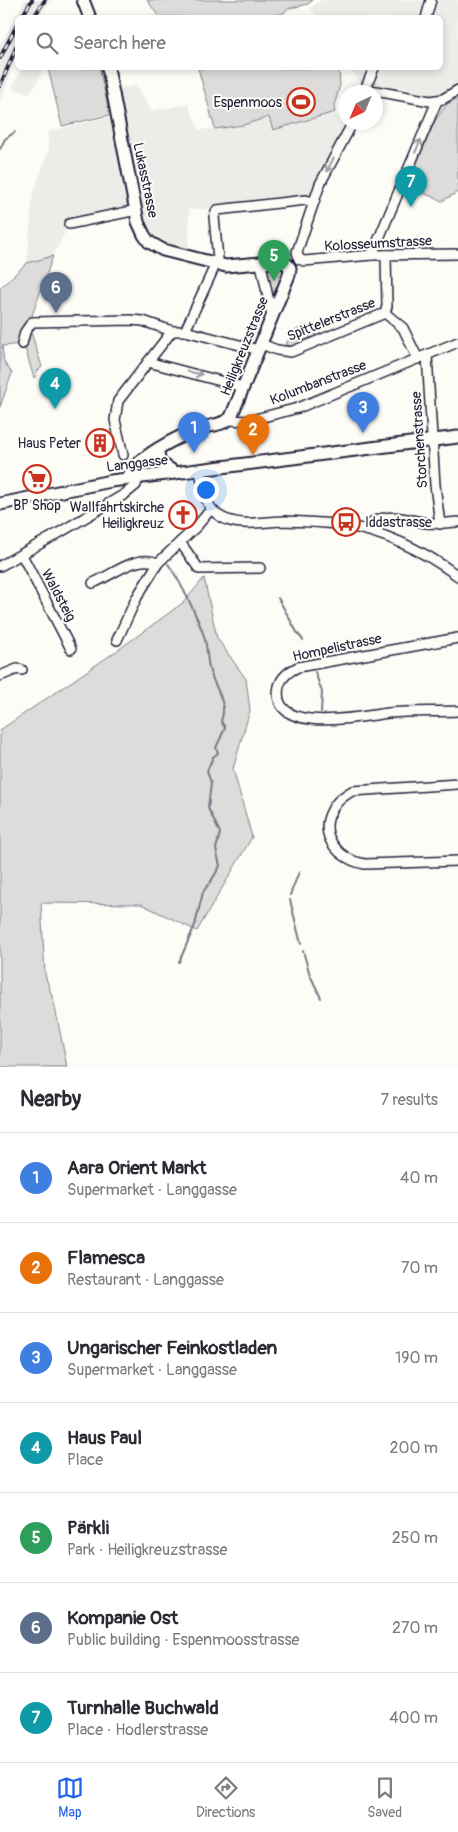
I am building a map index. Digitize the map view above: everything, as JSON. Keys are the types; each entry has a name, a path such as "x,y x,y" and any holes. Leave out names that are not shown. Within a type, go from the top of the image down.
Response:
{"main road":[{"path":"83,0 89,15"},
{"name":"Lukasstrasse","path":"108,70 141,229 151,243 163,250 216,264 234,267 281,261 289,266"},
{"name":"Heiligkreuzstrasse","path":"229,420 289,275 289,266"},
{"name":"Kolumbanstrasse","path":"133,479 133,468 155,451 185,434 229,420"},
{"name":"Langgasse","path":"0,504 84,486 458,437"},
{"path":"155,451 159,462 176,474"}],"street":[{"path":"427,15 431,0"},
{"path":"367,85 373,70"},
{"path":"383,94 430,102 437,101 458,90"},
{"path":"372,255 437,101"},
{"path":"289,266 299,259 297,252 323,178 349,130"},
{"path":"185,331 216,264 218,256 215,212 219,209 306,200 314,202"},
{"path":"69,224 137,210"},
{"name":"Kolosseumstrasse","path":"299,259 304,261 372,255 458,254"},
{"name":"Spittelerstrasse","path":"22,344 25,332 32,322 130,320 143,321 172,331 185,331 291,352 385,313 387,306 386,255"},
{"path":"261,264 272,316"},
{"name":"Storchenstrasse","path":"385,313 403,328 422,357 428,360 432,440 440,524"},
{"path":"123,456 115,420 120,397 172,331"},
{"name":"Kolumbanstrasse","path":"229,420 248,421 298,408 458,342"},
{"path":"148,362 243,387"},
{"path":"200,470 205,498 212,509 221,517 233,522 325,523 367,530 433,558 458,576"},
{"path":"0,566 22,555 115,499 133,479"},
{"path":"117,640 137,597 158,563 212,509"},
{"path":"367,530 372,522 399,516 428,523 458,522"},
{"path":"180,542 199,569 260,568"},
{"name":"Waldsteig","path":"22,555 71,649"},
{"path":"93,583 132,563 145,561 158,563"},
{"name":"Hompelistrasse","path":"458,638 298,667 286,674 280,682 279,689 279,696 284,708 289,713 303,718 338,720 396,713 458,710"},
{"path":"0,676 17,669 22,670"},
{"path":"458,784 352,791 342,798 332,810 328,820 328,832 342,856 356,863 458,861"}],"shaded area":[{"path":"25,0 52,0 40,15 17,15"},
{"path":"147,0 313,0 308,4 287,9 284,13 277,15 158,15"},
{"path":"321,0 458,0 458,89 437,101 383,92 383,85 362,85 351,70 443,70 443,15 315,15 310,8"},
{"path":"15,18 15,61 0,103 0,45"},
{"path":"21,70 42,70 30,93 12,87"},
{"path":"48,70 99,70 110,115 62,126"},
{"path":"199,70 339,70 340,85 338,85 334,106 335,112 273,130 269,117 243,125 215,129"},
{"path":"137,85 151,111 188,104 199,130 243,125 270,117 274,129 335,112 338,117 338,130 346,130 348,133 314,202 219,209 189,209 189,257 149,242 136,210 69,224 53,256 27,263 33,194 49,150 47,132 117,115 113,90"},
{"path":"458,98 458,192 442,201 407,186 435,121 446,105"},
{"path":"53,256 22,344 2,346 4,362 12,373 0,407 0,288 27,263"},
{"path":"277,266 281,267 284,272 272,303 266,269"},
{"path":"304,326 317,331 314,338 295,348 286,344 293,332"},
{"path":"31,332 42,367 36,372 37,376 34,378 24,345"},
{"path":"204,578 217,638 246,679 250,710 233,769 252,837 197,931 141,904 41,903 45,975 54,1002 67,1067 0,1067 0,730 118,650 184,602"}],"waterway":[{"path":"0,149 5,139 15,132"},
{"path":"168,564 183,589 201,628 209,669 223,708 221,721 225,728 216,748 218,753 213,757 207,771 211,783 208,808 220,833 216,849 220,866 210,883"},
{"path":"278,598 303,640"},
{"path":"315,672 322,692 321,712"},
{"path":"290,895 299,872"},
{"path":"179,962 195,925 203,892 208,885"},
{"path":"290,900 301,944"},
{"path":"303,951 310,975 321,998"}],"railway":[{"path":"23,15 32,0"},
{"path":"35,15 45,0"},
{"path":"0,58 15,29"},
{"path":"0,86 15,50"}],"place":[{"name":"Espenmoos","path":"301,102"},
{"name":"Turnhalle Buchwald","path":"411,207"},
{"name":"Pärkli","path":"274,281"},
{"name":"Kompanie Ost","path":"56,313"},
{"name":"Haus Paul","path":"55,409"},
{"name":"Ungarischer Feinkostladen","path":"363,433"},
{"name":"Haus Peter","path":"100,443"},
{"name":"Aara Orient Markt","path":"194,453"},
{"name":"Flamesca","path":"253,455"},
{"name":"BP Shop","path":"37,479"},
{"name":"Wallfahrtskirche Heiligkreuz","path":"183,515"},
{"name":"Iddastrasse","path":"346,522"}]}
